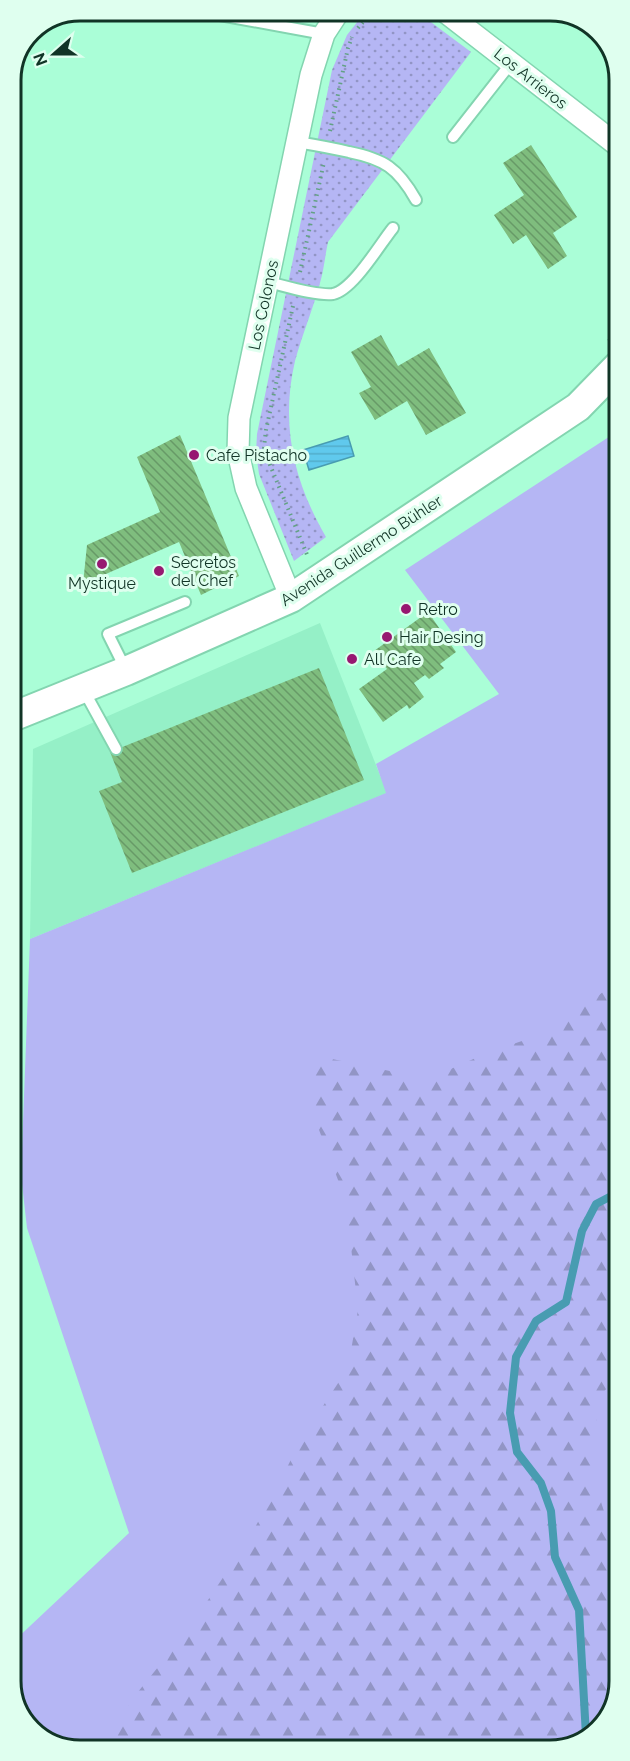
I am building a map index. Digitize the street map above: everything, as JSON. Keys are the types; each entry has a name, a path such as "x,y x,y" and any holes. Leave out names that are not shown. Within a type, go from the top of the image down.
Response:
{"main road":[{"name":"Avenida Guillermo Bühler","path":"21,713 126,671 291,598 578,407 609,360"}],"street":[{"name":"Los Colonos","path":"291,598 246,488 238,452 239,418 311,75 324,34 332,21"},
{"name":"Los Arrieros","path":"457,21 609,139"}],"lane":[{"path":"256,21 324,34"},
{"path":"453,137 511,63"},
{"path":"297,142 375,158 402,178 416,200"},
{"path":"268,282 317,293 334,294 341,291 354,280 393,228"},
{"path":"126,671 108,634 185,602"},
{"path":"83,688 116,749"}],"path":[{"path":"281,571 318,553"}],"shaded area":[{"path":"348,436 354,456 309,470 303,450"},
{"path":"320,623 387,793 30,939 33,749"}],"green space":[{"path":"358,21 429,21 471,52 328,242 323,273 295,361 289,408 293,452 298,474 326,537 294,561 259,474 256,453 257,434 332,70 347,35"},
{"path":"609,437 609,1681 606,1700 597,1717 583,1730 565,1738 550,1740 76,1740 57,1736 36,1720 23,1696 21,1634 129,1533 27,1228 21,1175 30,939 386,793 376,764 499,694 405,570"},
{"path":"609,987 609,1385 598,1399 592,1474 609,1527 609,1681 606,1700 597,1717 576,1734 550,1740 116,1740 129,1703 188,1630 248,1540 300,1441 348,1368 358,1310 346,1201 313,1114 313,1055 428,1079 487,1053 554,1030"}],"building":[{"path":"531,145 577,217 553,233 567,256 548,269 526,235 513,244 494,215 524,195 503,163"},
{"path":"381,335 398,366 429,348 466,413 426,435 407,401 375,420 359,393 371,387 351,352"},
{"path":"180,435 239,576 201,595 179,542 83,584 87,545 160,512 137,457"},
{"path":"428,612 456,652 440,664 444,668 429,679 425,675 414,683 424,697 409,709 407,705 383,722 359,689 387,669 374,651"},
{"path":"319,668 364,780 132,873 99,791 122,782 110,752"}],"waterway":[{"path":"586,1728 579,1610 555,1557 551,1511 541,1483 517,1452 510,1413 516,1357 536,1321 566,1302 582,1231 596,1204 609,1197"}],"place":[{"name":"Cafe Pistacho","path":"194,455"},
{"name":"Mystique","path":"102,564"},
{"name":"Secretos del Chef","path":"159,571"},
{"name":"Retro","path":"406,609"},
{"name":"Hair Desing","path":"387,637"},
{"name":"All Cafe","path":"352,659"}]}
